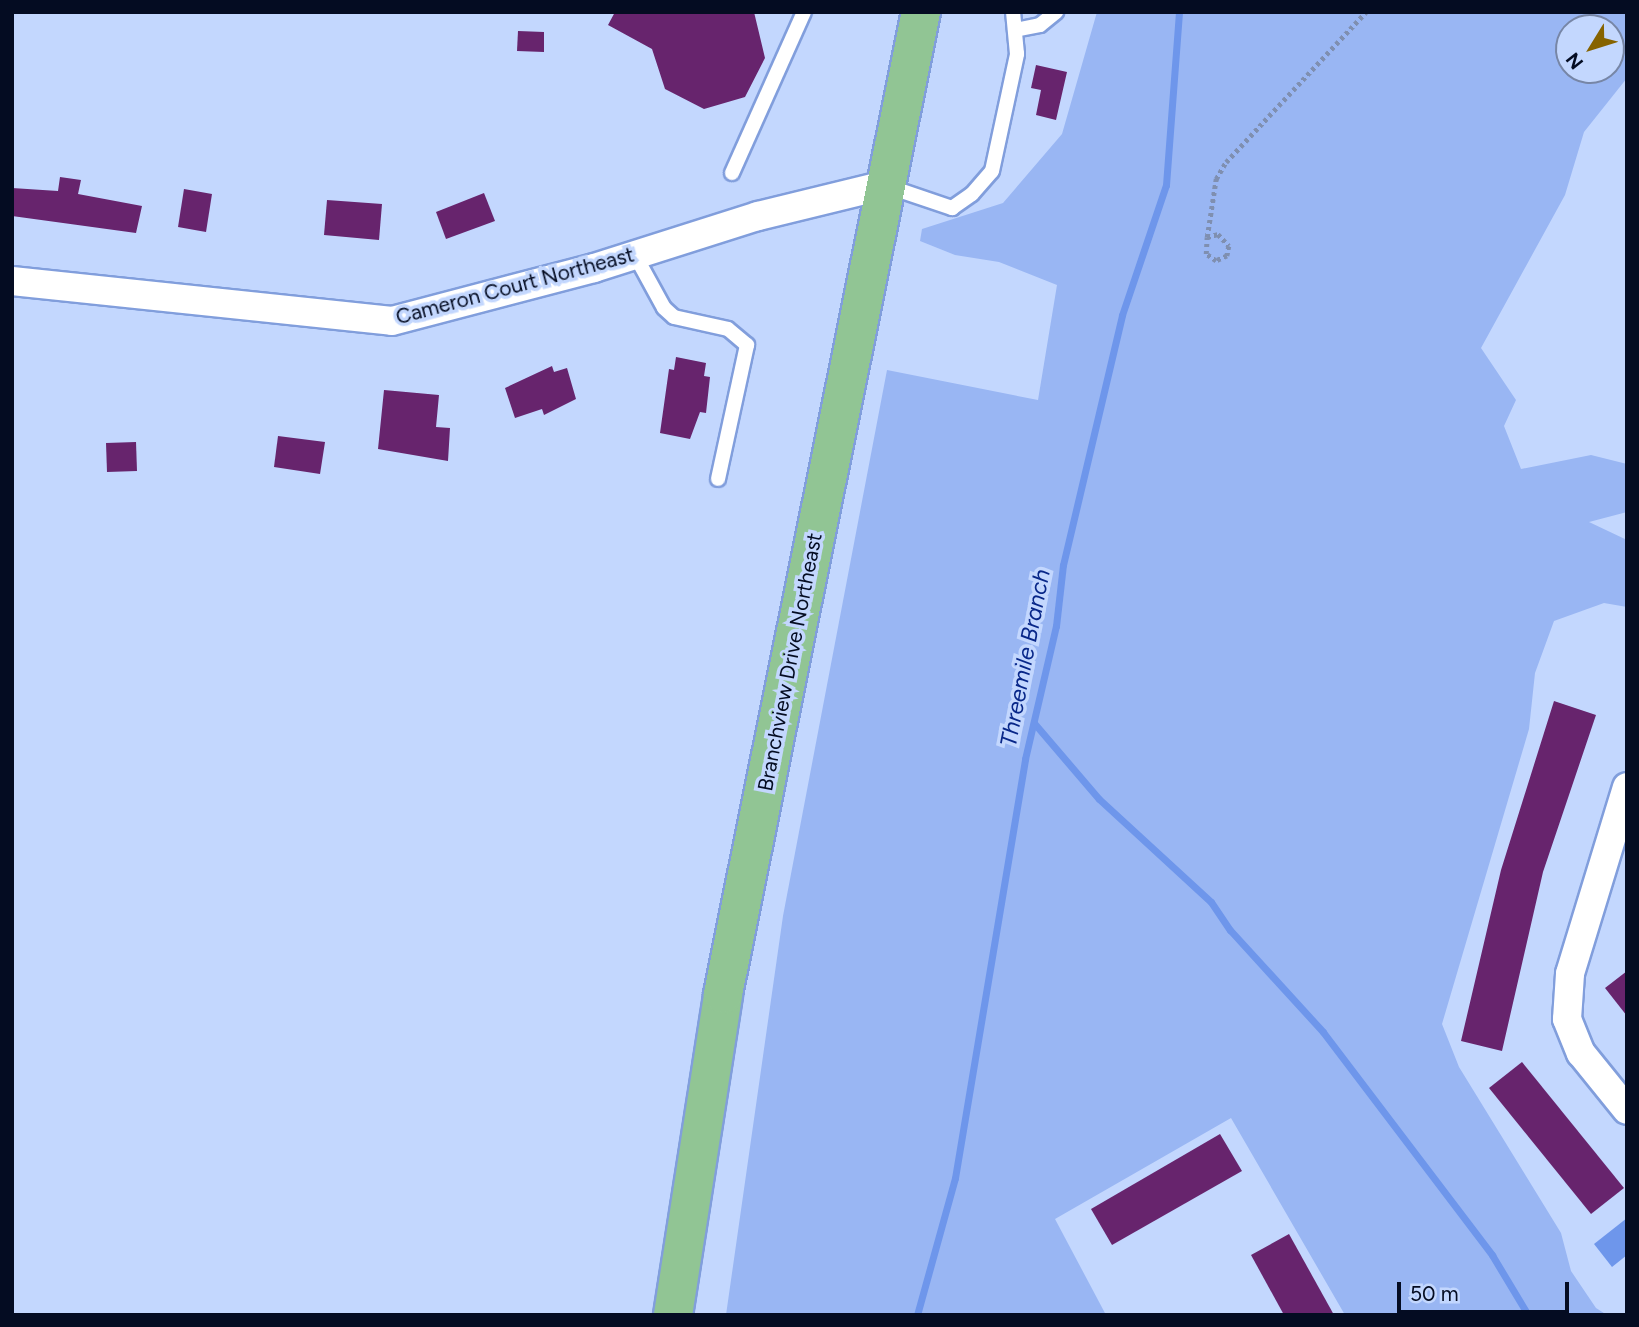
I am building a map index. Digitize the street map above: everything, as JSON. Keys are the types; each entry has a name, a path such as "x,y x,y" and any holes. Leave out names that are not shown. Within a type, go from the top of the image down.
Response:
{"main road":[{"name":"Branchview Drive Northeast","path":"673,1315 723,994 921,12"}],"street":[{"name":"Cameron Court Northeast","path":"12,281 392,321 635,255 758,216 886,185"},
{"path":"1627,787 1621,832 1570,974 1567,1019 1581,1054 1627,1110"}],"lane":[{"path":"732,173 804,12"},
{"path":"886,185 952,208 972,194 992,171 1017,54 1013,12"},
{"path":"1015,30 1040,25 1056,12"},
{"path":"635,255 664,308 674,317 728,329 747,345 718,479"}],"path":[{"path":"1207,237 1218,234 1229,246 1227,256 1216,261 1206,254 1207,237 1216,179 1226,162 1366,12"}],"shaded area":[{"path":"1097,12 1627,12 1625,81 1625,14 1555,14 1555,84 1622,84 1584,132 1565,195 1481,348 1516,400 1504,426 1521,469 1591,455 1627,464 1627,512 1589,522 1627,540 1627,607 1604,603 1554,621 1535,673 1529,729 1442,1024 1459,1067 1561,1233 1571,1271 1596,1308 1607,1315 1345,1315 1231,1118 1055,1219 1106,1315 726,1315 783,916 887,370 1038,400 1057,285 999,262 955,255 920,241 922,229 1003,203 1062,134"},
{"path":"1627,1218 1627,1255 1612,1267 1594,1244"}],"building":[{"path":"615,12 754,12 765,58 745,97 704,109 665,89 652,49 608,25"},
{"path":"518,31 544,32 544,52 517,51"},
{"path":"1036,65 1067,72 1056,120 1036,115 1041,90 1031,88"},
{"path":"60,177 81,180 78,194 142,206 136,233 12,216 12,188 58,191"},
{"path":"184,189 212,194 206,232 178,227"},
{"path":"484,193 495,221 446,239 436,212"},
{"path":"327,200 382,204 379,240 324,235"},
{"path":"676,357 706,363 704,376 710,377 706,413 700,412 690,439 660,433 669,369 674,370"},
{"path":"552,366 554,372 567,368 576,399 544,415 542,409 515,418 505,388"},
{"path":"384,390 439,395 436,427 450,428 448,461 378,449"},
{"path":"278,436 325,442 320,474 274,467"},
{"path":"136,442 137,471 107,472 106,443"},
{"path":"1554,701 1596,715 1543,872 1502,1051 1461,1041 1501,870"},
{"path":"1627,971 1627,1016 1605,988"},
{"path":"1522,1062 1624,1188 1591,1214 1489,1088"},
{"path":"1220,1134 1242,1171 1112,1245 1091,1209"},
{"path":"1289,1234 1334,1315 1284,1315 1251,1255"}],"waterway":[{"name":"Threemile Branch","path":"917,1315 955,1178 1025,759 1056,626 1063,565 1122,315 1166,185 1179,12"},
{"path":"1034,723 1099,799 1211,902 1230,930 1323,1032 1492,1255 1528,1315"}]}
